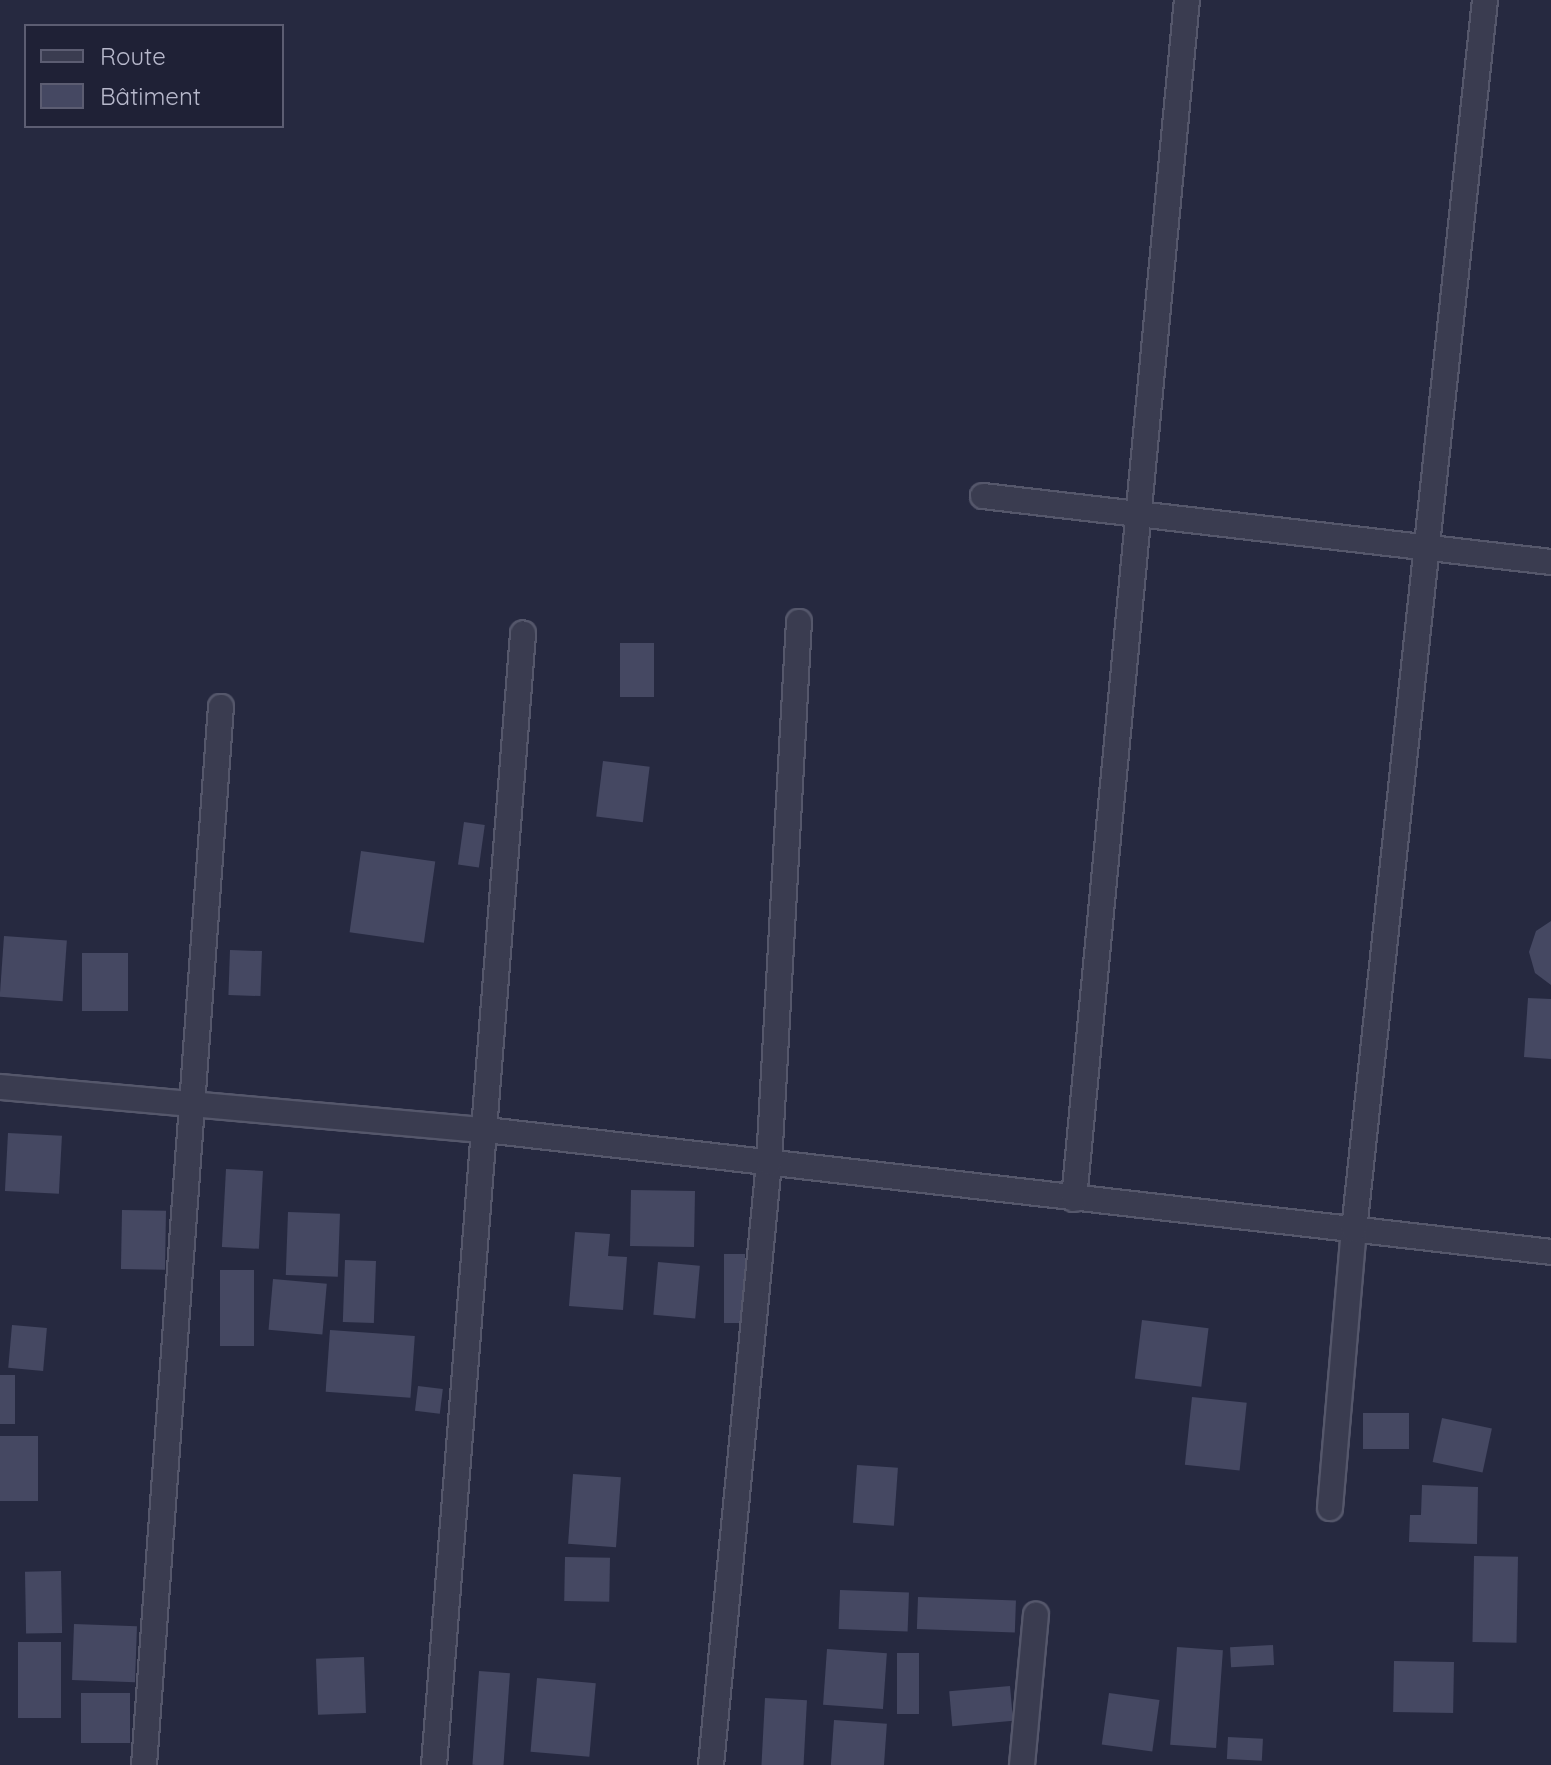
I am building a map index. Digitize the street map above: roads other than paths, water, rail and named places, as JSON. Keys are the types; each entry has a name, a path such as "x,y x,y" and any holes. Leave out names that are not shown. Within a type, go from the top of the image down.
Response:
{"street":[{"path":"1074,1199 1187,0"},
{"path":"1330,1508 1354,1230 1485,0"},
{"path":"983,496 1551,562"},
{"path":"711,1765 769,1163 799,622"},
{"path":"434,1765 523,633"},
{"path":"144,1765 221,707"},
{"path":"0,1087 486,1130 1551,1252"},
{"path":"1022,1765 1036,1615"}]}
